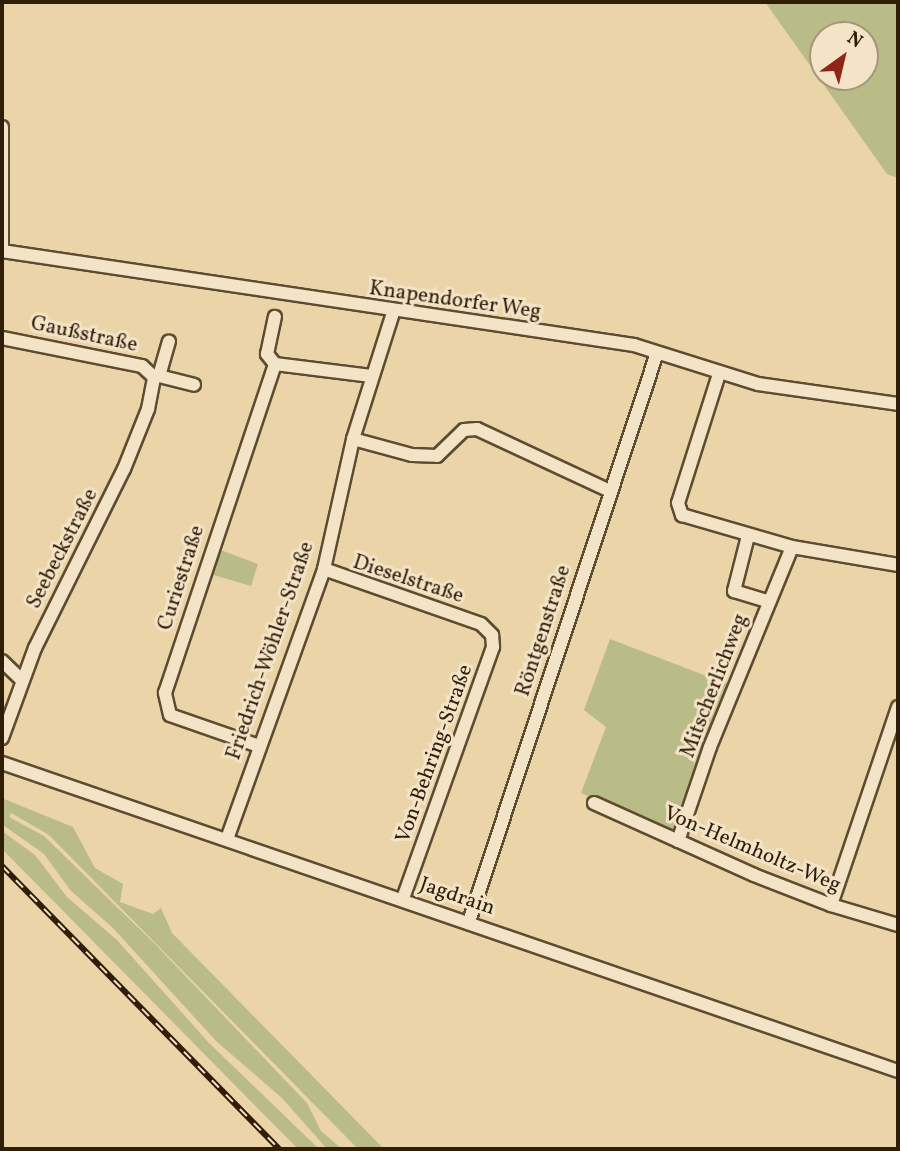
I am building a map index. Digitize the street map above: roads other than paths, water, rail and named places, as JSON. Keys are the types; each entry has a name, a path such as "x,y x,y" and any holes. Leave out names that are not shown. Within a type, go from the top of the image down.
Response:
{"street":[{"path":"2,127 2,251"},
{"name":"Knapendorfer Weg","path":"2,251 393,313 595,339 657,353 719,374 898,404"},
{"name":"Friedrich-Wöhler-Straße","path":"227,839 324,569 354,439 371,376 393,313"},
{"name":"Curiestraße","path":"259,746 170,715 165,705 275,364 267,354 275,317"},
{"name":"Gaußstraße","path":"2,338 142,366 157,376 194,385"},
{"name":"Seebeckstraße","path":"2,738 22,680 124,469 148,409 169,341"},
{"name":"Röntgenstraße","path":"469,922 657,353"},
{"path":"275,364 371,376"},
{"path":"719,374 678,503 682,515 696,522 792,547 898,565"},
{"path":"354,439 412,455 437,456 464,430 477,429 610,491"},
{"path":"748,536 734,591 769,602"},
{"name":"Mitscherlichweg","path":"678,841 792,547"},
{"name":"Dieselstraße","path":"324,569 481,624"},
{"name":"Von-Behring-Straße","path":"403,899 493,647 492,635 481,624"},
{"path":"2,661 22,680"},
{"path":"831,905 898,706"},
{"name":"Jagdrain","path":"2,762 898,1071"},
{"name":"Von-Helmholtz-Weg","path":"594,803 831,905 898,925"}],"railway":[{"path":"2,866 279,1149"}]}
